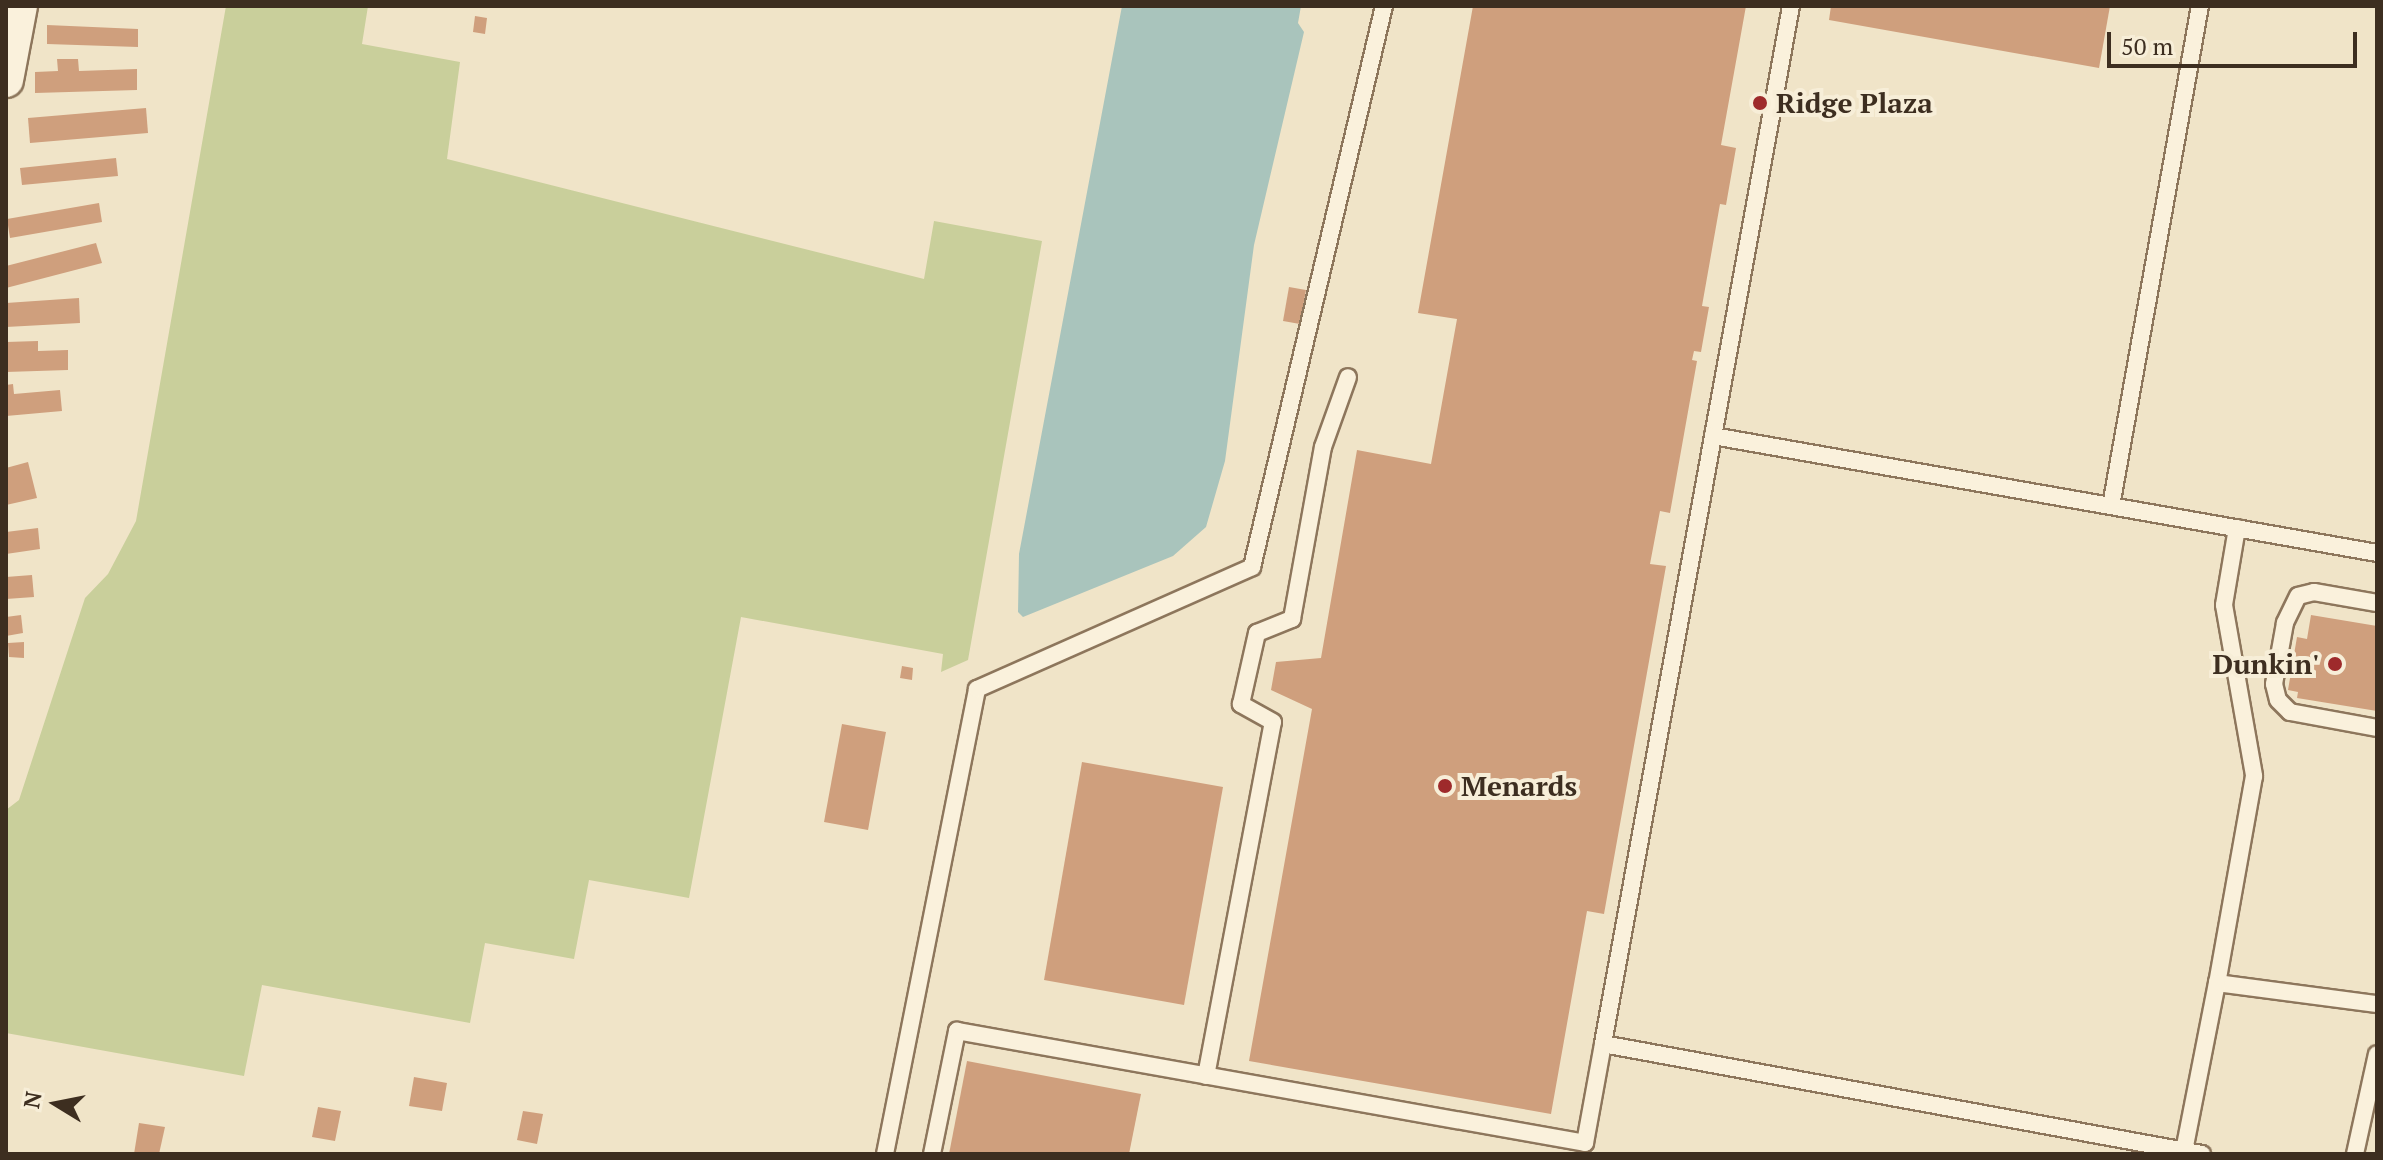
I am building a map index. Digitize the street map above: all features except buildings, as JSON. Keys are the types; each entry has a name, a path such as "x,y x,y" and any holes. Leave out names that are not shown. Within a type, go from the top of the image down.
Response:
{"street":[{"path":"6,80 20,6"}],"lane":[{"path":"885,1154 977,689 1252,567 1384,6"},
{"path":"932,1154 957,1031 1585,1143 1791,6"},
{"path":"2111,506 2200,6"},
{"path":"1206,1076 1273,722 1241,704 1257,633 1292,619 1323,447 1348,377"},
{"path":"1713,436 2377,553"},
{"path":"2184,1151 2254,776 2224,605 2237,528"},
{"path":"2377,603 2314,592 2298,596 2285,623 2274,684 2278,700 2290,712 2377,728"},
{"path":"2217,983 2377,1004"},
{"path":"1603,1044 2202,1154"},
{"path":"2355,1154 2377,1054"}],"green space":[{"path":"226,6 368,6 362,44 460,62 447,159 924,279 934,221 1042,241 968,660 941,672 943,654 741,617 689,898 589,880 574,959 485,943 470,1023 262,985 244,1076 6,1033 6,810 19,800 85,598 108,574 136,521"}],"water":[{"path":"1122,6 1301,6 1298,23 1304,32 1254,245 1225,461 1206,527 1173,556 1023,617 1018,612 1019,554"}],"place":[{"name":"Ridge Plaza","path":"1760,103"},
{"name":"Dunkin'","path":"2335,664"},
{"name":"Menards","path":"1445,786"}]}
